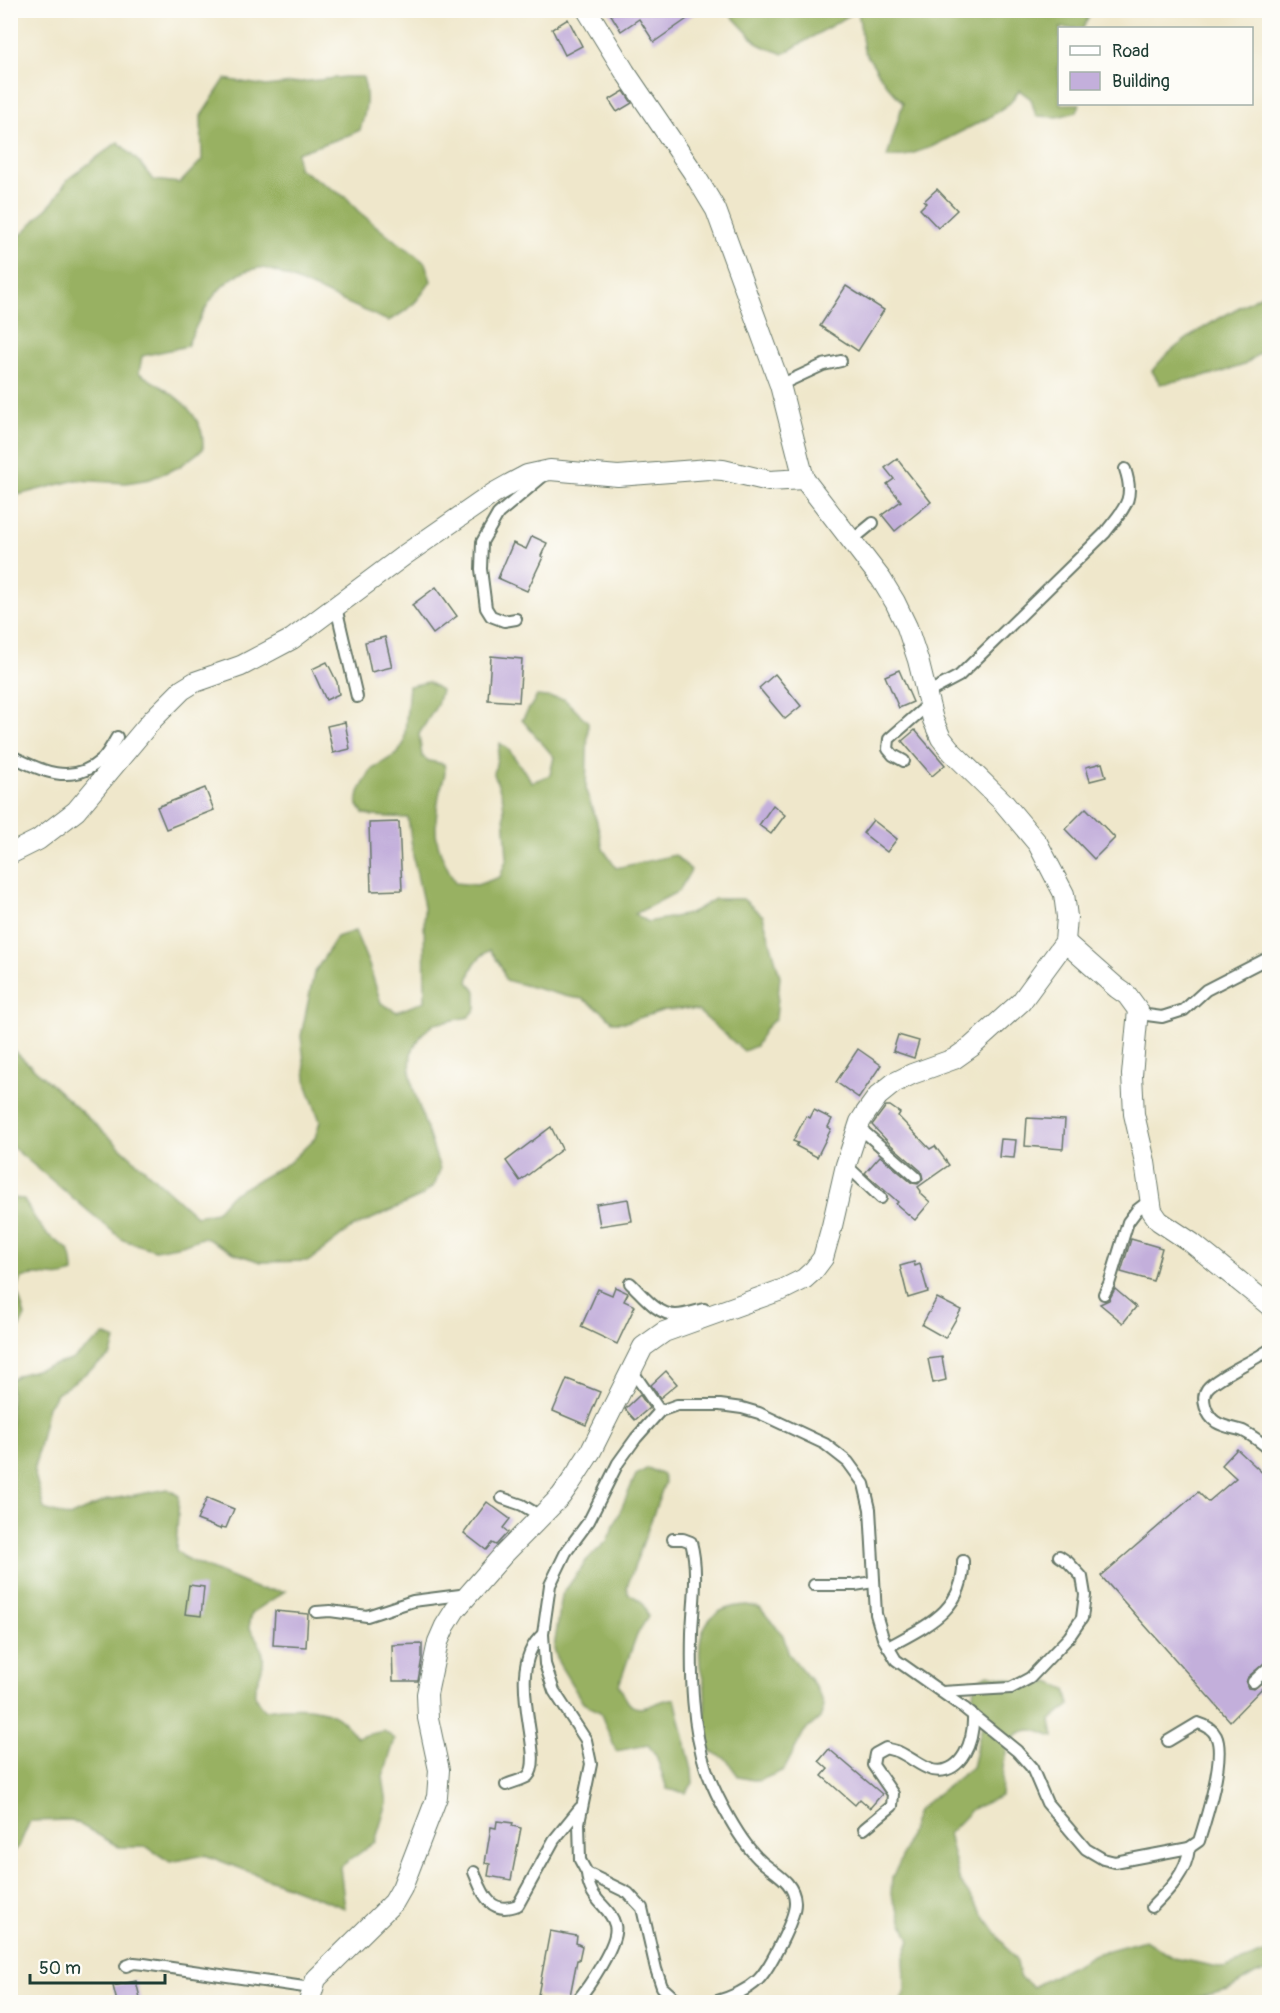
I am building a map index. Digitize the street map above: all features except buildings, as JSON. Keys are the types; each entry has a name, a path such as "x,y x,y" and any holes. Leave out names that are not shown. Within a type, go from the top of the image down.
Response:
{"street":[{"path":"310,1995 316,1979 394,1902 402,1888 433,1811 439,1784 434,1741 428,1718 428,1694 430,1674 445,1626 468,1594 542,1517 571,1482 591,1451 643,1347 664,1332 784,1289 804,1279 823,1258 846,1165 860,1122 878,1096 894,1083 954,1059 971,1047 1021,1002 1065,942 1067,917 1064,894 1038,844 1003,802 952,752 941,738 907,627 895,602 881,579 804,479 780,385 716,210 587,10"},
{"path":"10,854 38,840 76,811 153,719 182,690 195,682 241,666 292,639 406,554 494,493 527,475 549,470 618,476 710,469 769,481 804,479"},
{"path":"1065,942 1127,995 1138,1010 1132,1075 1134,1114 1152,1211 1159,1221 1192,1243 1269,1306"}],"lane":[{"path":"780,385 823,365 842,361"},
{"path":"904,761 893,755 888,748 889,739 928,698 959,676 1105,533 1123,509 1130,493 1131,485 1125,469"},
{"path":"516,619 504,621 491,616 486,608 481,569 483,542 498,514 549,470"},
{"path":"850,541 873,524"},
{"path":"336,607 357,697"},
{"path":"10,755 39,770 66,774 85,771 102,759 117,737"},
{"path":"1138,1010 1147,1016 1162,1017 1184,1010 1206,990 1269,957"},
{"path":"860,1122 862,1130 916,1177"},
{"path":"846,1165 881,1198"},
{"path":"1104,1294 1128,1222 1137,1210 1150,1200"},
{"path":"630,1283 664,1314 676,1315 754,1300"},
{"path":"1269,1349 1215,1382 1207,1389 1204,1396 1204,1404 1216,1422 1242,1431 1269,1449"},
{"path":"631,1368 660,1411"},
{"path":"576,2002 597,1970 615,1936 615,1924 596,1900 588,1885 587,1873 580,1860 579,1823 591,1764 586,1740 554,1691 545,1664 543,1634 550,1586 566,1552 589,1521 618,1463 660,1411 677,1405 720,1405 742,1408 759,1413 825,1444 848,1462 864,1484 870,1509 876,1614 888,1647 896,1660 973,1715 1017,1751 1032,1768 1047,1803 1086,1849 1103,1859 1115,1862 1189,1848 1199,1841 1206,1821 1219,1751 1216,1736 1206,1725 1198,1723 1168,1741"},
{"path":"502,1498 522,1505 542,1517"},
{"path":"674,1539 691,1542 694,1554 696,1573 692,1634 693,1676 699,1741 706,1768 726,1814 760,1860 786,1881 793,1891 795,1904 789,1928 759,1979 742,1991 714,2002"},
{"path":"941,1692 1011,1688 1030,1678 1069,1637 1082,1618 1085,1594 1082,1577 1059,1556"},
{"path":"888,1647 947,1610 957,1596 964,1577 963,1561"},
{"path":"814,1585 855,1585 873,1582"},
{"path":"316,1612 330,1611 367,1616 413,1601 468,1594"},
{"path":"506,1785 527,1777 532,1769 525,1679 528,1653 535,1640 543,1634"},
{"path":"1252,1682 1269,1666"},
{"path":"864,1829 892,1806 894,1794 873,1765 875,1754 886,1748 899,1752 931,1770 953,1767 962,1758 969,1744 973,1730 973,1715"},
{"path":"474,1872 489,1902 498,1909 518,1905 554,1840 583,1805"},
{"path":"1152,1907 1178,1879 1188,1861 1189,1848"},
{"path":"587,1873 628,1893 642,1908 662,1987 683,2002"},
{"path":"126,1966 134,1963 144,1964 310,1995"}],"green space":[{"path":"727,11 857,11 783,54 758,44"},
{"path":"858,11 1092,11 1084,27 1058,27 1058,105 1080,105 1077,112 1057,117 1036,116 1031,99 1019,90 1010,103 988,118 931,147 905,156 887,157 903,103 886,84 864,51"},
{"path":"363,77 366,104 360,130 297,153 298,168 347,198 358,211 425,263 431,281 422,294 408,309 388,321 277,272 261,268 245,271 222,286 213,297 187,346 142,356 139,373 175,396 191,411 201,430 203,449 179,467 150,479 126,483 76,480 14,496 10,492 11,243 53,202 68,179 118,142 140,163 153,180 180,183 202,160 201,116 225,79 266,86"},
{"path":"1269,291 1269,346 1244,365 1216,374 1160,384 1152,371 1176,347 1206,326"},
{"path":"428,682 441,690 437,705 419,734 422,756 429,761 444,764 445,773 439,796 436,832 440,850 455,883 477,885 500,877 507,858 503,799 494,774 500,743 509,750 532,782 550,775 554,757 522,720 537,696 564,699 588,722 586,791 597,822 603,849 616,868 675,855 691,870 679,891 635,914 648,922 689,914 715,899 743,899 763,916 780,976 776,1018 765,1029 756,1046 744,1051 698,1011 665,1010 626,1022 613,1022 602,1011 583,999 505,980 502,968 490,950 478,959 469,977 468,982 476,991 476,1009 469,1017 434,1024 422,1034 411,1053 410,1071 413,1088 440,1169 435,1184 422,1196 350,1229 309,1261 261,1262 234,1253 204,1237 182,1245 155,1250 123,1240 11,1146 11,1048 196,1216 216,1212 231,1195 289,1163 315,1138 320,1121 307,1086 301,1036 314,973 337,937 355,931 381,1003 397,1012 425,1001 424,906 408,818 372,816 363,813 357,804 359,792 371,770 398,753 404,743 409,686"},
{"path":"10,1198 23,1199 43,1230 67,1248 71,1256 73,1273 22,1278 17,1291 25,1316 14,1339 11,1340"},
{"path":"105,1335 115,1340 111,1355 57,1394 48,1406 34,1471 44,1509 69,1517 107,1500 168,1489 179,1496 176,1550 185,1558 258,1589 285,1591 252,1613 249,1627 259,1643 263,1657 262,1670 255,1687 259,1703 265,1710 294,1708 324,1711 340,1719 357,1737 384,1731 395,1739 383,1777 387,1803 375,1842 340,1867 345,1908 205,1855 170,1862 147,1847 119,1847 72,1820 30,1821 19,1846 11,1855 11,1380 18,1375 71,1360"},
{"path":"648,1468 663,1475 665,1482 627,1587 628,1594 641,1602 648,1617 637,1634 619,1685 629,1703 634,1707 645,1707 664,1700 675,1699 692,1770 693,1783 686,1793 667,1789 656,1755 648,1745 616,1751 600,1712 583,1703 558,1662 554,1648 562,1595 586,1561 607,1541 636,1475"},
{"path":"747,1605 760,1608 783,1635 789,1654 812,1682 824,1707 820,1718 804,1732 784,1770 759,1781 739,1777 726,1759 708,1750 704,1735 705,1691 700,1666 700,1650 704,1629 708,1621 723,1610"},
{"path":"988,1674 1012,1679 1025,1688 1050,1682 1066,1689 1070,1705 1051,1720 1054,1737 1031,1730 1021,1732 1014,1738 1005,1756 1001,1796 972,1809 948,1834 960,1882 1017,1962 1020,1977 1033,1987 1095,1954 1145,1940 1173,1958 1224,1968 1269,1951 1269,1972 1256,1973 1228,1990 1178,2002 901,2002 905,1992 904,1957 910,1940 891,1894 892,1877 901,1860 917,1810 972,1767 986,1710 973,1698 974,1682"}]}
